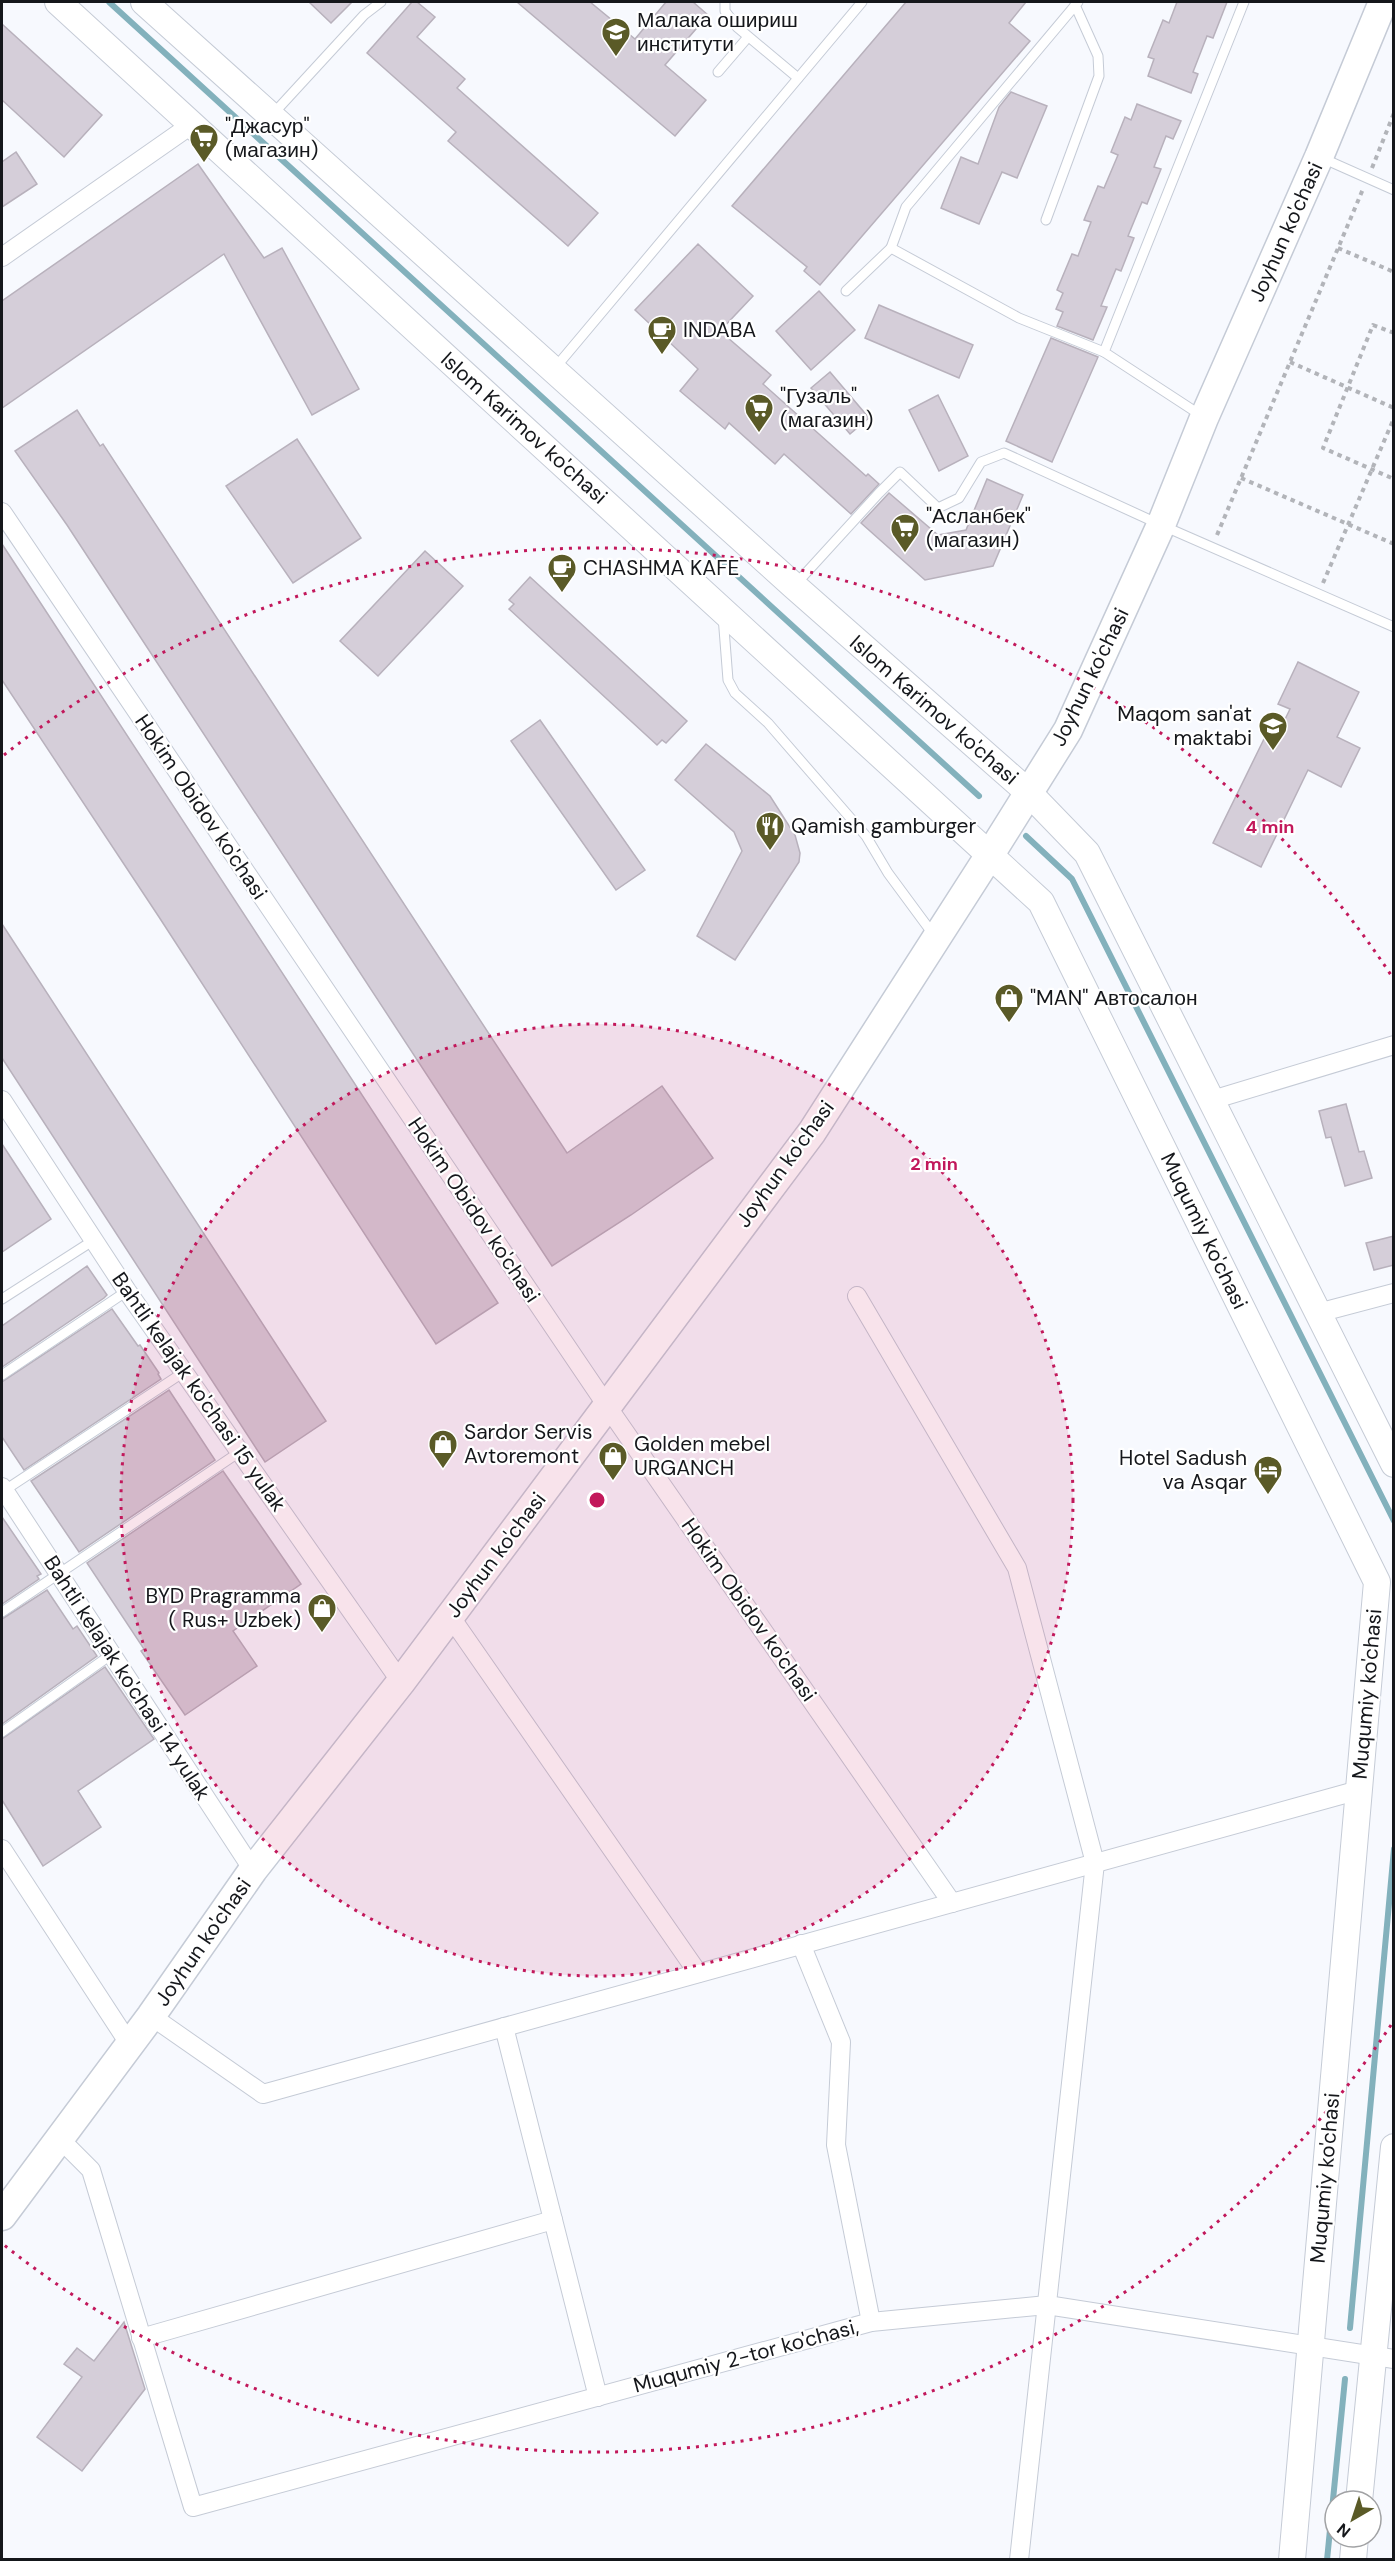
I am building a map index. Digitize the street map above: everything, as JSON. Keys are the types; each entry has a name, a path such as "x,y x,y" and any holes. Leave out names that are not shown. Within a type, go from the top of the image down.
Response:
{"main road":[{"name":"Islom Karimov ko'chasi","path":"58,2 991,854"},
{"name":"Islom Karimov ko'chasi","path":"144,2 794,586 1028,792"},
{"name":"Joyhun ko'chasi","path":"2,2216 130,2045 253,1870 401,1682 812,1132 991,854 1068,730 1161,525 1204,418 1319,157 1383,2"},
{"path":"1028,792 1088,853 1394,1464"},
{"name":"Muqumiy ko'chasi","path":"991,854 1041,902 1377,1582 1292,2559"},
{"path":"1361,2489 1383,2357 1394,2147"}],"street":[{"path":"2,257 191,125"},
{"name":"Hokim Obidov ko'chasi","path":"2,512 607,1406 952,1903"},
{"path":"1212,1100 1394,1045"},
{"name":"Bahtli kelajak ko'chasi 15 yulak","path":"2,1100 127,1291 401,1682"},
{"path":"1318,1313 1394,1293"},
{"path":"857,1296 1017,1568 1095,1863 1019,2559"},
{"name":"Bahtli kelajak ko'chasi 14 yulak","path":"2,1489 253,1870"},
{"path":"450,1616 698,1973"},
{"path":"151,2016 263,2094 1359,1790"},
{"path":"2,1849 130,2045"},
{"path":"801,1944 841,2042 836,2145 872,2322"},
{"path":"504,2027 598,2397"},
{"path":"60,2139 91,2170 141,2338 553,2220"},
{"name":"Muqumiy 2-tor ko'chasi,","path":"141,2338 193,2507 872,2322 1047,2305 1383,2357"}],"lane":[{"path":"272,116 364,15 381,2"},
{"path":"725,2 725,11 737,27 798,78"},
{"path":"553,370 862,2"},
{"path":"1104,352 1244,2"},
{"path":"846,291 891,248 906,207 1077,3 1098,56 1099,76 1046,220"},
{"path":"718,72 748,37"},
{"path":"1319,157 1394,190"},
{"path":"891,248 1019,318 1104,352 1204,418"},
{"path":"794,586 900,472 938,508 959,498 981,462 1004,453 1394,627"},
{"path":"722,608 728,680 735,693 768,723 866,836 888,873 936,938"},
{"path":"2,1299 94,1240"},
{"path":"2,1375 127,1291"},
{"path":"2,1489 184,1372"},
{"path":"2,1612 241,1451"},
{"path":"2,1732 112,1654"}],"path":[{"path":"1212,547 1394,113"},
{"path":"1338,248 1394,272"},
{"path":"1394,333 1373,325 1323,448 1394,479"},
{"path":"1290,362 1394,408"},
{"path":"1318,595 1394,418"},
{"path":"1241,478 1394,544"}],"building":[{"path":"309,2 352,2 331,23"},
{"path":"412,2 417,2 435,17 417,37 465,79 457,88 598,213 568,246 448,141 456,132 367,53"},
{"path":"517,2 590,2 635,39 666,2 693,2 708,15 665,65 706,100 675,136"},
{"path":"906,2 1026,2 1009,23 1030,41 820,285 804,271 807,267 732,206"},
{"path":"1177,2 1227,2 1213,38 1207,36 1193,72 1198,74 1191,93 1148,76 1154,59 1148,57 1163,20 1169,23"},
{"path":"2,24 102,115 64,157 2,100"},
{"path":"1011,92 1047,106 1017,178 1002,172 979,224 941,208 961,157 978,164 999,107"},
{"path":"1137,104 1181,121 1173,139 1166,136 1154,167 1161,169 1147,204 1142,202 1128,236 1134,238 1121,271 1116,269 1101,306 1107,307 1093,340 1057,326 1063,312 1056,309 1063,293 1057,290 1072,254 1078,256 1091,222 1084,220 1098,186 1104,188 1118,155 1111,152 1125,117 1131,120"},
{"path":"16,152 37,184 2,207 2,162"},
{"path":"198,164 264,258 282,248 359,389 312,415 224,254 2,408 2,301"},
{"path":"698,244 753,296 720,331 771,375 763,384 866,476 868,474 879,484 851,514 784,454 775,464 729,423 725,429 680,391 698,369 635,310"},
{"path":"819,291 855,330 811,370 776,331"},
{"path":"879,305 973,345 959,378 865,338"},
{"path":"1051,338 1098,357 1052,462 1006,441"},
{"path":"830,372 869,418 850,434 811,388"},
{"path":"938,395 968,456 939,471 909,410"},
{"path":"77,410 100,446 103,444 567,1153 662,1086 713,1158 552,1266 67,525 15,451"},
{"path":"297,439 361,538 293,583 226,486"},
{"path":"987,479 1023,495 993,566 925,580 861,523 889,493 938,535 966,530"},
{"path":"2,544 498,1303 436,1344 2,680"},
{"path":"425,551 463,586 378,676 340,641"},
{"path":"530,577 687,721 666,743 662,740 657,745 509,609 514,604 509,600"},
{"path":"1298,662 1359,692 1337,737 1360,748 1341,787 1308,770 1261,867 1213,843 1264,739 1273,744 1290,709 1278,704"},
{"path":"540,720 645,870 616,890 511,741"},
{"name":"Qamish gamburger","path":"706,744 770,796 795,835 800,853 799,862 735,960 697,936 742,851 734,832 675,780"},
{"path":"2,924 326,1421 265,1462 2,1058"},
{"path":"1346,1104 1359,1152 1364,1151 1372,1178 1345,1186 1331,1137 1326,1138 1319,1111"},
{"path":"2,1144 51,1219 2,1252"},
{"path":"1394,1236 1394,1265 1374,1270 1366,1243"},
{"path":"87,1266 107,1295 2,1367 2,1326"},
{"path":"112,1309 138,1346 140,1345 161,1379 24,1470 2,1437 2,1382"},
{"path":"169,1390 215,1460 79,1552 31,1481"},
{"path":"223,1471 301,1584 233,1631 257,1666 185,1715 141,1651 144,1649 87,1563"},
{"path":"2,1517 41,1574 37,1576 39,1579 2,1604"},
{"path":"47,1590 73,1629 77,1626 97,1656 2,1724 2,1619"},
{"path":"105,1667 154,1739 78,1791 101,1827 43,1866 2,1800 2,1739"},
{"path":"124,2322 145,2389 82,2471 37,2437 82,2377 64,2364 77,2348 94,2361"}],"waterway":[{"path":"109,2 979,796"},
{"path":"1026,836 1072,879 1394,1521"},
{"path":"1350,2328 1394,1849"},
{"path":"1327,2560 1345,2379"}],"place":[{"name":"Малака ошириш институти","path":"616,58"},
{"name":"\"Джасур\" (магазин)","path":"204,164"},
{"name":"INDABA","path":"662,356"},
{"name":"\"Гузаль\" (магазин)","path":"759,434"},
{"name":"\"Асланбек\" (магазин)","path":"905,554"},
{"name":"CHASHMA KAFE","path":"562,594"},
{"name":"Maqom san'at maktabi","path":"1273,752"},
{"name":"Qamish gamburger","path":"770,852"},
{"name":"\"MAN\" Автосалон","path":"1009,1024"},
{"name":"Sardor Servis Avtoremont","path":"443,1470"},
{"name":"Golden mebel URGANCH","path":"613,1482"},
{"name":"Hotel Sadush va Asqar","path":"1268,1496"},
{"name":"BYD Pragramma ( Rus+ Uzbek)","path":"322,1634"}]}
